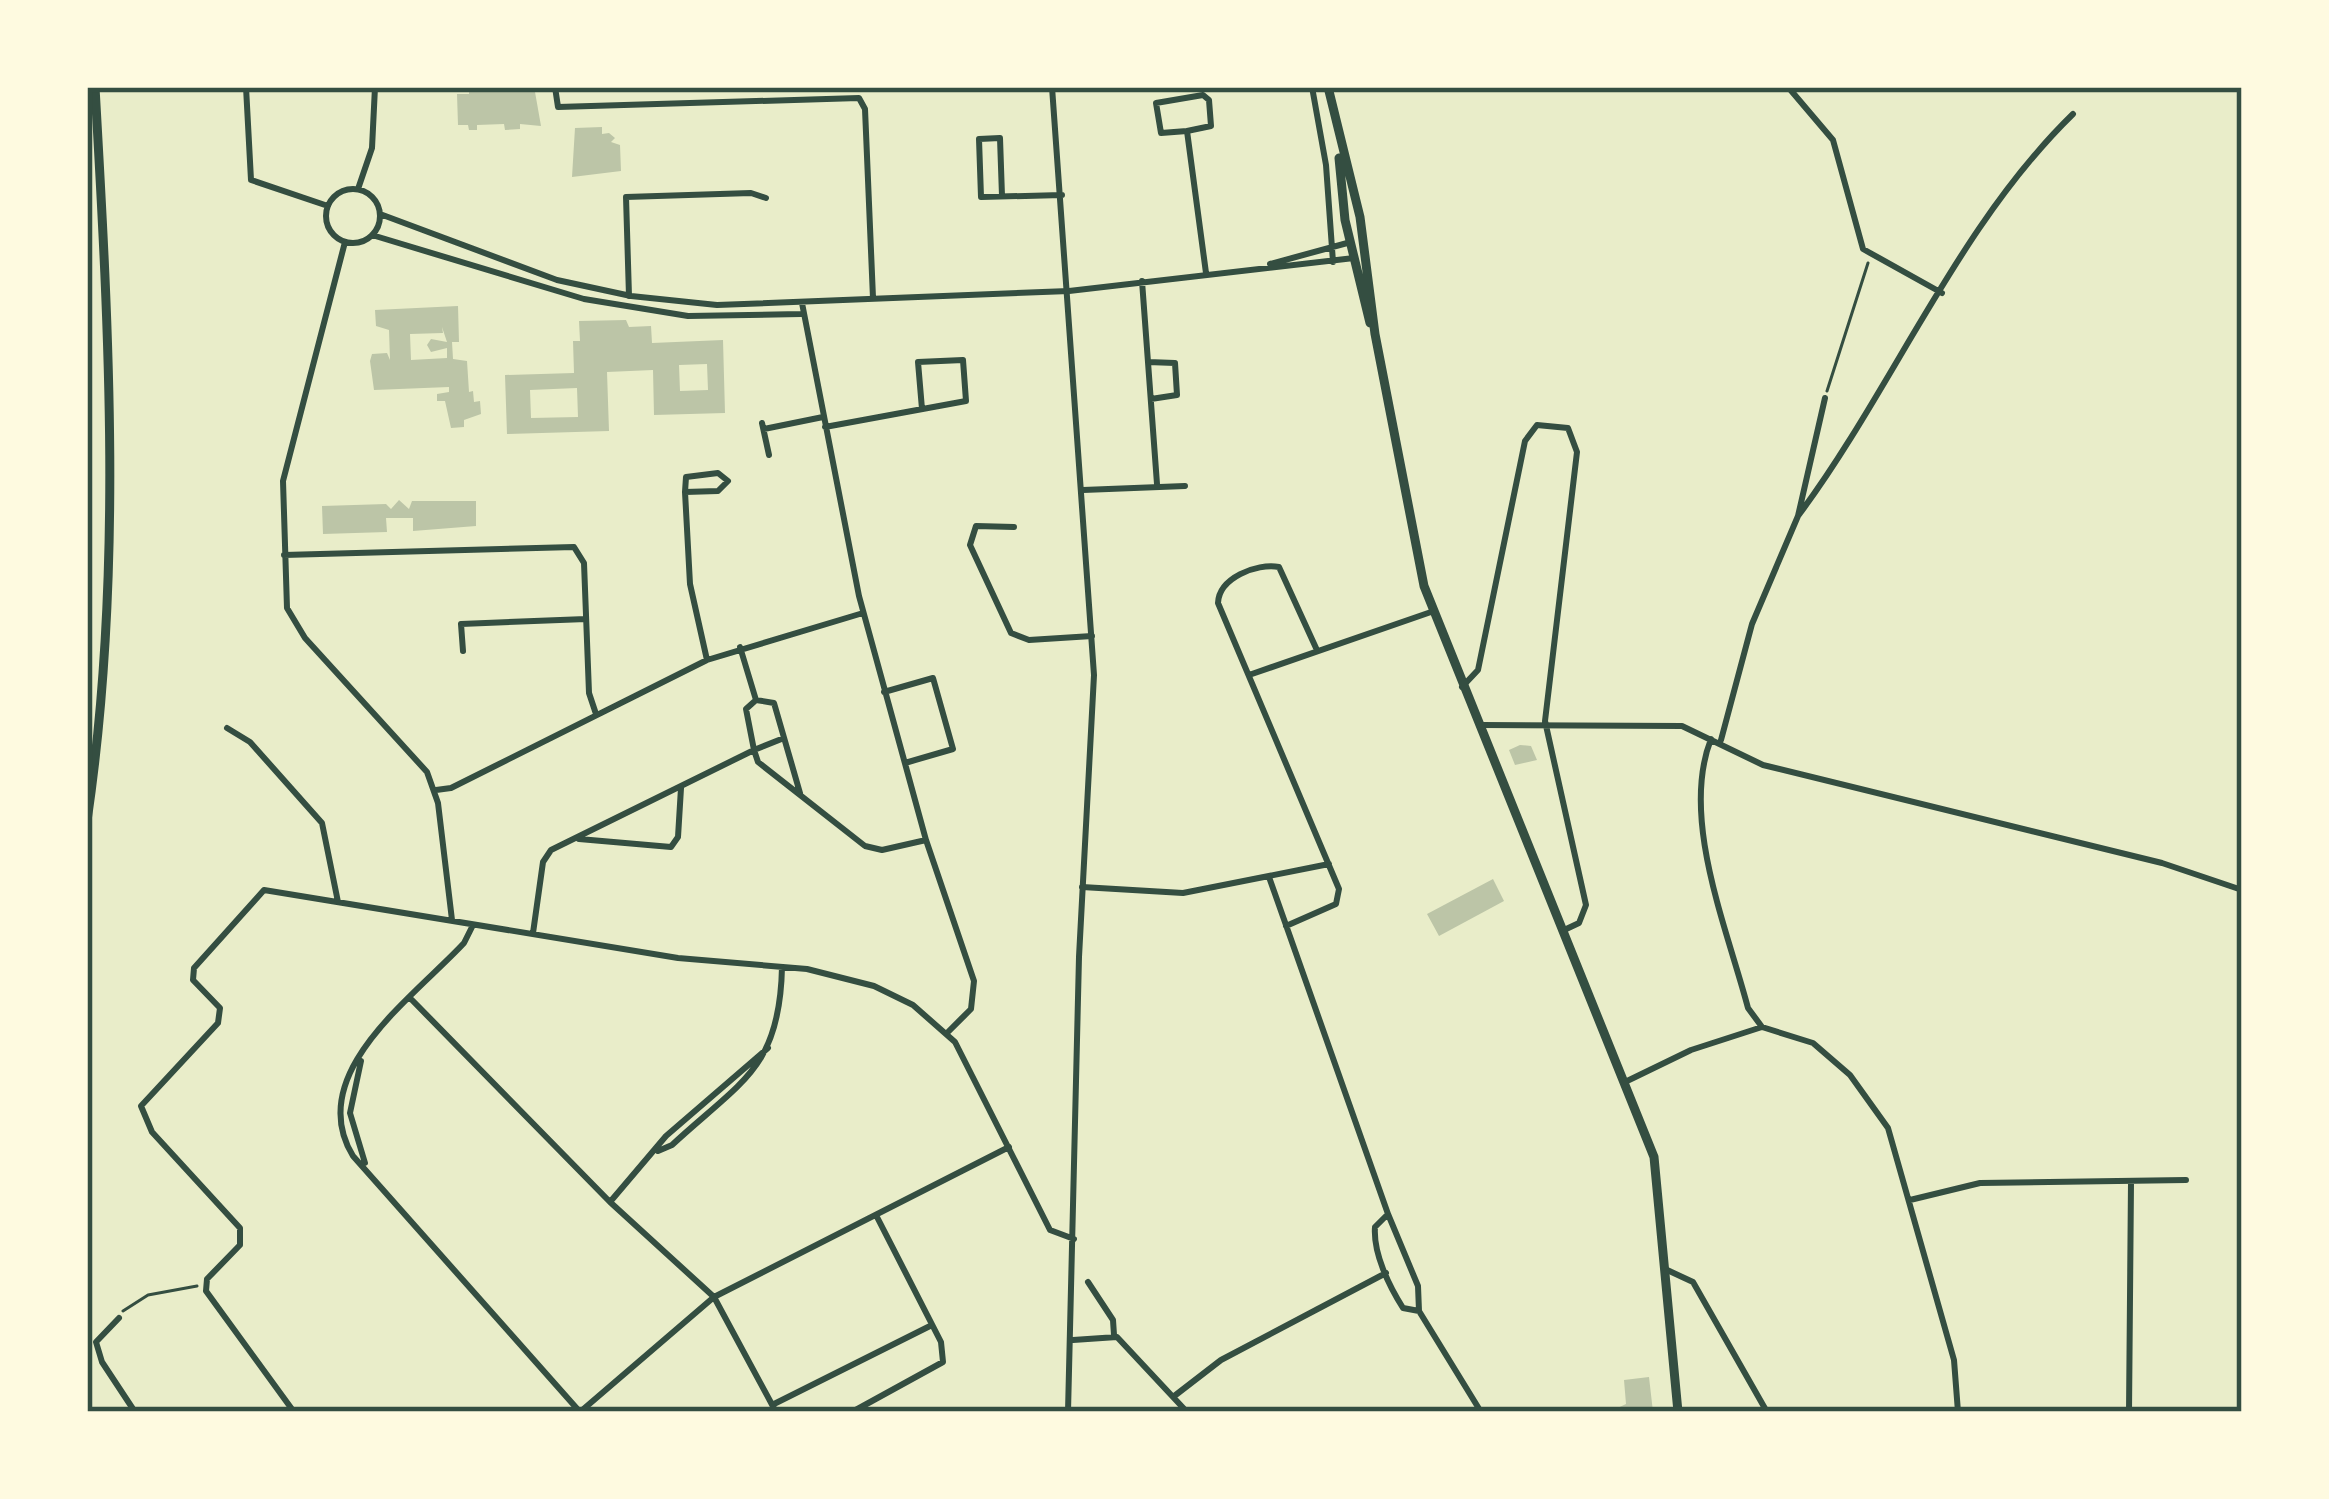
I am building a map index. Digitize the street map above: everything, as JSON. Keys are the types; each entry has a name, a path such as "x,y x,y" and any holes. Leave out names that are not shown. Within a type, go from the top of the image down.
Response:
{"main road":[{"path":"87,821 100,718 112,488 95,87"},
{"path":"1328,87 1353,259 1375,334 1432,611 1654,1157 1678,1412"},
{"path":"1339,146 1366,247 1375,334"},
{"path":"87,339 87,606"}],"street":[{"path":"246,87 251,180 328,206"},
{"path":"358,189 372,148 375,87"},
{"path":"555,87 558,106 860,98 865,109 873,298"},
{"path":"1052,87 1092,636 1069,1412"},
{"path":"1312,87 1328,184 1334,262"},
{"path":"1788,87 1833,140 1858,241 1870,255 1942,293"},
{"path":"1207,97 1211,126 1187,131 1161,133 1156,103 1207,97"},
{"path":"1798,515 1848,446 1996,206 2073,114"},
{"path":"1187,131 1206,273"},
{"path":"1002,196 1000,138 979,139 981,197 1062,195"},
{"path":"345,242 328,227 328,206 344,190 358,189 373,198 380,214 510,264 629,296 717,305 1069,291 1270,264 1334,262 1353,259 1366,247 1350,242 1331,245 1270,264"},
{"path":"629,296 626,197 751,193 766,198"},
{"path":"372,235 380,214"},
{"path":"345,242 372,235 584,299 717,317 802,314"},
{"path":"425,248 429,236"},
{"path":"345,242 283,481 287,608 294,623 415,755 435,790 452,920"},
{"path":"506,275 510,264"},
{"path":"1142,281 1157,484"},
{"path":"802,303 862,613 926,839 976,992 966,1017 947,1033"},
{"path":"717,305 717,317"},
{"path":"825,427 967,401 963,360 918,362 922,409"},
{"path":"1148,362 1175,363 1178,373 1178,395 1151,399"},
{"path":"1762,1027 1748,1008 1699,814 1699,776 1716,739 1752,624 1798,515 1825,398"},
{"path":"769,455 763,426 824,417"},
{"path":"1462,687 1478,670 1525,441 1537,425 1568,428 1577,452 1545,722 1586,905 1580,923 1562,931"},
{"path":"686,492 718,490 728,481 718,473 686,477 686,492 689,584 707,660"},
{"path":"1083,490 1157,484 1185,487"},
{"path":"1014,527 976,526 970,544 1011,633 1029,640 1092,636"},
{"path":"284,555 574,547 584,563 589,693 596,714"},
{"path":"1286,926 1336,904 1340,889 1218,604 1219,592 1226,583 1263,566 1285,573 1316,648"},
{"path":"1249,675 1432,611"},
{"path":"435,790 451,788 707,660 862,613"},
{"path":"463,651 461,624 586,619"},
{"path":"740,647 756,700"},
{"path":"884,692 933,678 953,749 905,763"},
{"path":"756,700 774,703 801,796"},
{"path":"756,700 743,714 758,762 874,850 926,839"},
{"path":"1478,726 1661,724 1716,739 1763,765 2162,863 2242,890"},
{"path":"226,728 250,742 322,823 338,902"},
{"path":"533,933 546,855 784,737"},
{"path":"576,839 671,847 678,837 681,787"},
{"path":"1082,886 1183,893 1330,864"},
{"path":"1269,877 1418,1286 1419,1311 1480,1412"},
{"path":"294,1412 205,1285 240,1245 241,1228 143,1120 144,1099 162,1079 173,1077 218,1023 220,1008 193,980 194,968 258,892 678,958 782,966 874,986 913,1005 947,1033 1050,1230 1074,1239"},
{"path":"473,925 464,943 343,1083 338,1116 346,1144 580,1412 713,1297 1009,1148"},
{"path":"610,1202 658,1151 666,1136 768,1048 776,1034 782,966"},
{"path":"411,1000 610,1202 713,1297 774,1409 932,1325"},
{"path":"1625,1082 1691,1051 1762,1027 1814,1043 1875,1103 1888,1128 1954,1360 1958,1412"},
{"path":"1909,1200 1980,1183 2186,1180"},
{"path":"2129,1412 2131,1181"},
{"path":"1388,1214 1374,1236 1403,1308 1419,1311"},
{"path":"852,1412 937,1370 943,1349 876,1215"},
{"path":"1665,1269 1693,1282 1767,1412"},
{"path":"1173,1397 1222,1360 1386,1273"},
{"path":"1088,1282 1112,1320 1114,1336 1187,1412"},
{"path":"119,1318 96,1342 102,1362 135,1412"},
{"path":"1073,1340 1114,1336"}],"path":[{"path":"1825,398 1870,255"},
{"path":"119,1318 148,1295 205,1285"}],"building":[{"path":"469,87 535,92 541,126 520,124 520,129 505,130 504,124 477,125 477,130 469,130 468,125 458,125 457,94 469,94"},
{"path":"602,127 602,134 609,133 615,138 611,142 620,145 621,171 572,177 575,128"},
{"path":"458,306 459,342 452,342 453,359 467,361 469,392 473,391 474,402 480,401 481,414 464,420 464,427 451,428 445,401 437,401 437,394 449,392 449,387 374,390 372,354 387,353 390,360 389,330 376,326 375,310","holes":["442,327 447,342 431,339 427,345 431,352 447,348 447,358 411,360 410,334 443,333"]},
{"path":"626,320 629,327 651,326 652,343 723,340 725,413 654,415 653,370 607,372 609,431 507,434 505,375 574,373 573,341 580,341 579,321","holes":["707,364 708,390 680,391 679,365","577,388 578,417 531,418 530,390"]},
{"path":"399,500 409,509 412,501 476,501 476,526 413,531 413,518 386,518 387,532 323,534 322,506 386,504 391,509"},
{"path":"1531,746 1537,760 1515,765 1509,750"},
{"path":"1493,879 1504,901 1439,936 1427,914"},
{"path":"1649,1377 1653,1412 1609,1412 1626,1404 1624,1380"}]}
